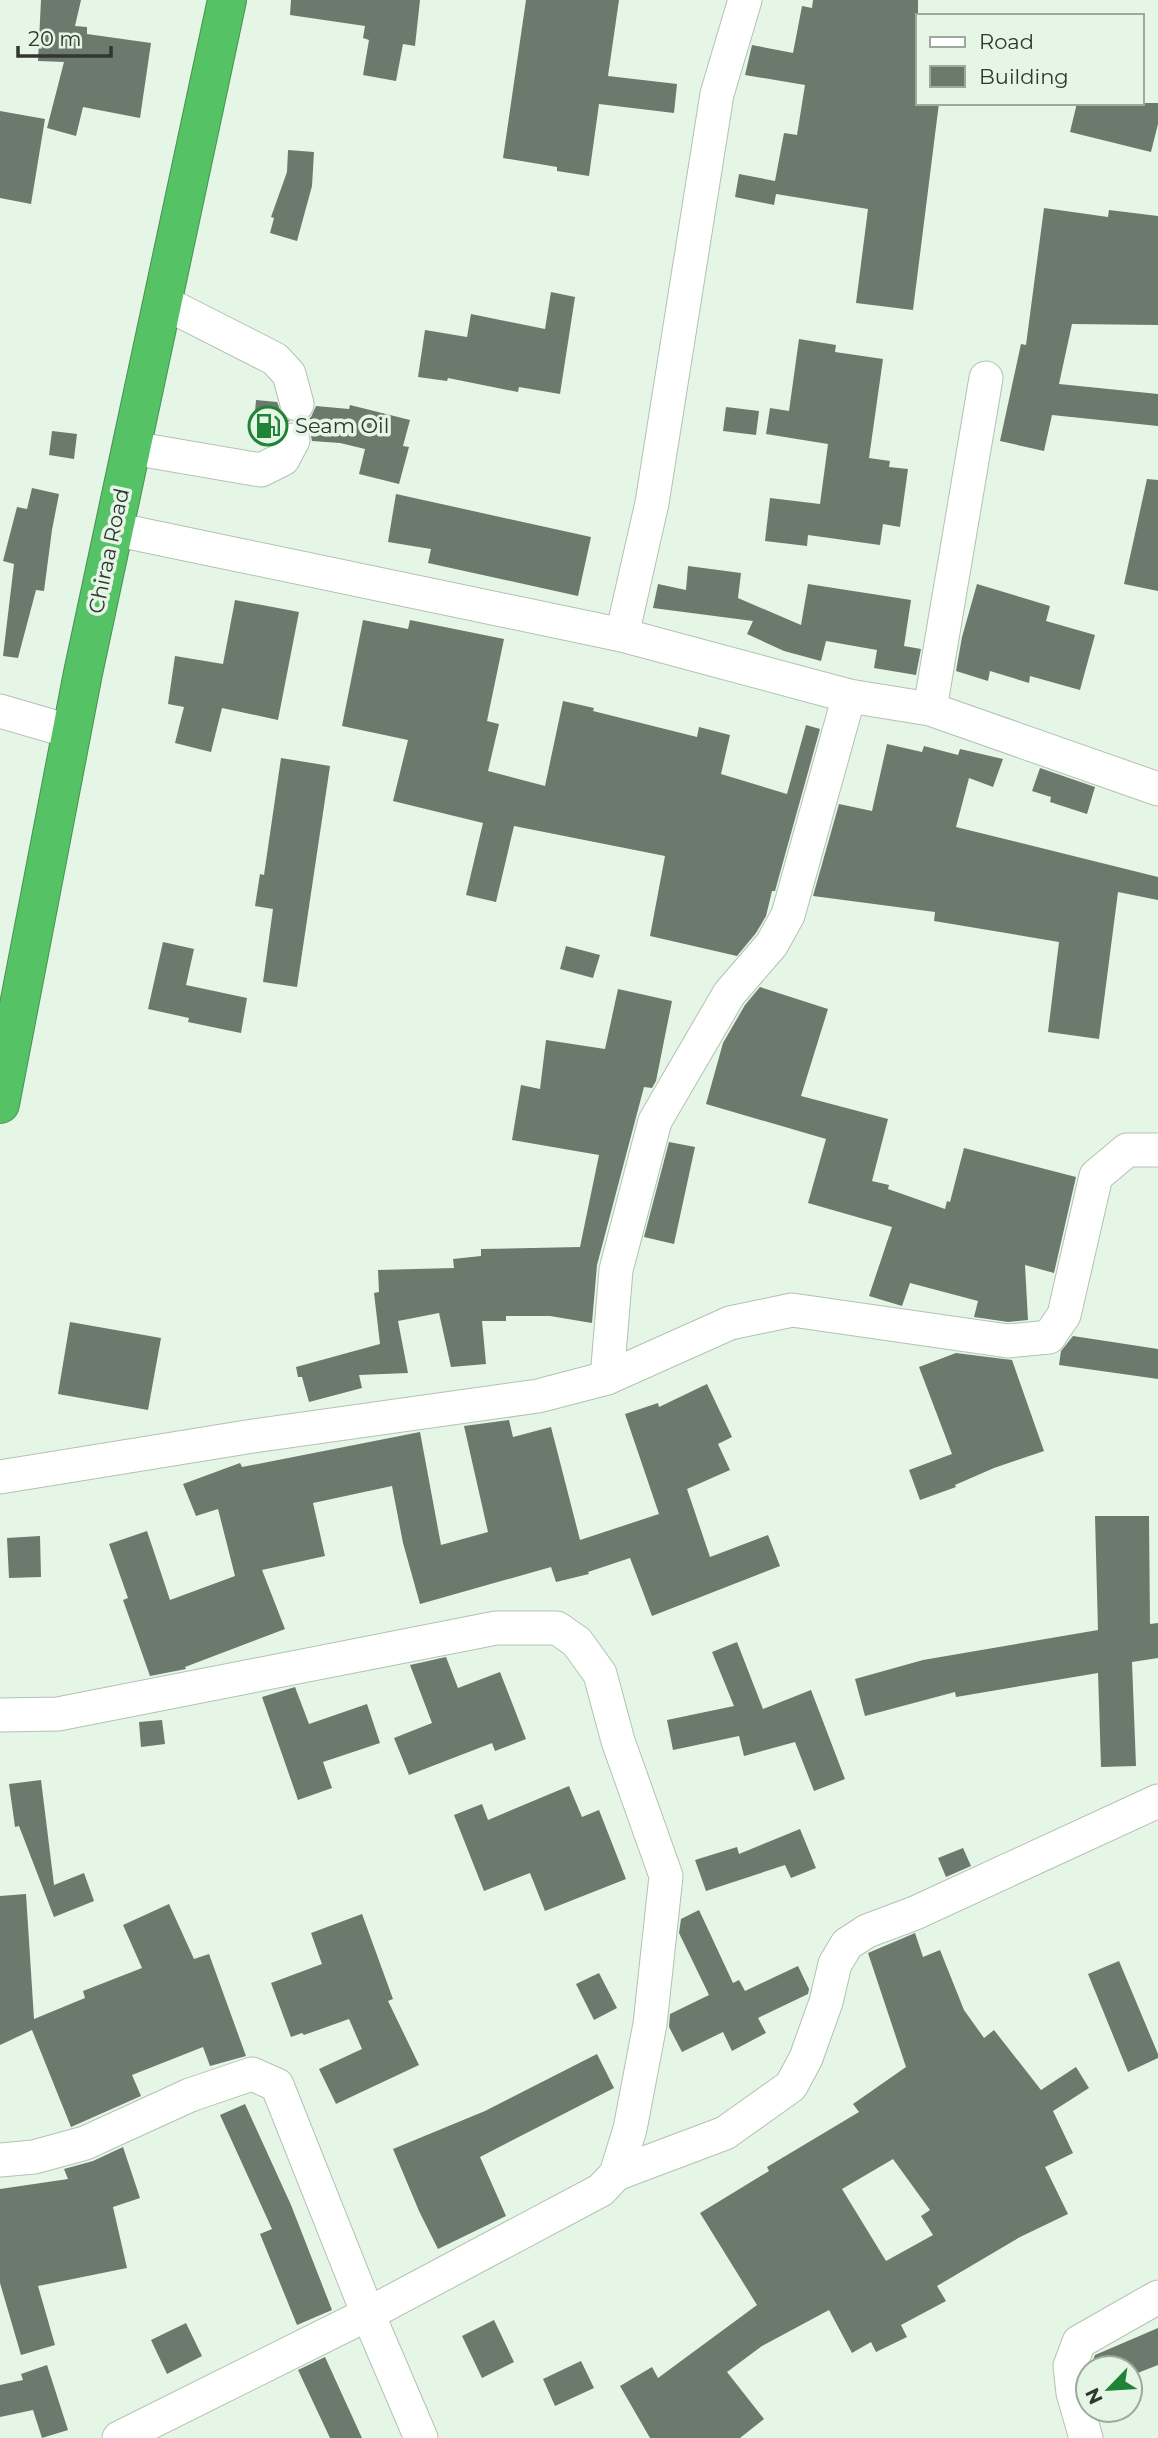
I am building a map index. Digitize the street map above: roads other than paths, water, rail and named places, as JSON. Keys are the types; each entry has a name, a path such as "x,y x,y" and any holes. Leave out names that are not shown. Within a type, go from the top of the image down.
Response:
{"highway":[{"name":"Chiraa Road","path":"0,1104 4,1066 72,732 227,0"}],"street":[{"path":"622,635 652,503 717,94 746,0"},
{"path":"163,302 275,359 289,374 297,404"},
{"path":"930,709 986,378"},
{"path":"132,448 261,470 284,459 293,440"},
{"path":"114,529 622,635 849,696 930,709 1158,789"},
{"path":"607,1378 616,1270 655,1121 729,994 772,944 788,915 849,696"},
{"path":"0,711 72,732"},
{"path":"0,1477 253,1436 538,1396 607,1378 730,1323 792,1310 1008,1341 1049,1337 1064,1315 1096,1176 1127,1150 1158,1150"},
{"path":"0,1715 58,1714 496,1628 557,1628 577,1642 600,1674 618,1741 666,1876 650,2024 630,2129 616,2174 601,2190 368,2314 119,2438"},
{"path":"616,2174 725,2133 791,2085 806,2058 826,2002 835,1964 848,1944 867,1931 915,1913 1158,1801"},
{"path":"0,2160 34,2157 85,2143 190,2095 252,2074 277,2085 368,2314 421,2438"},
{"path":"1086,2438 1073,2393 1070,2366 1079,2342 1158,2297"}],"place":[{"name":"Seam Oil","path":"268,426"}]}
